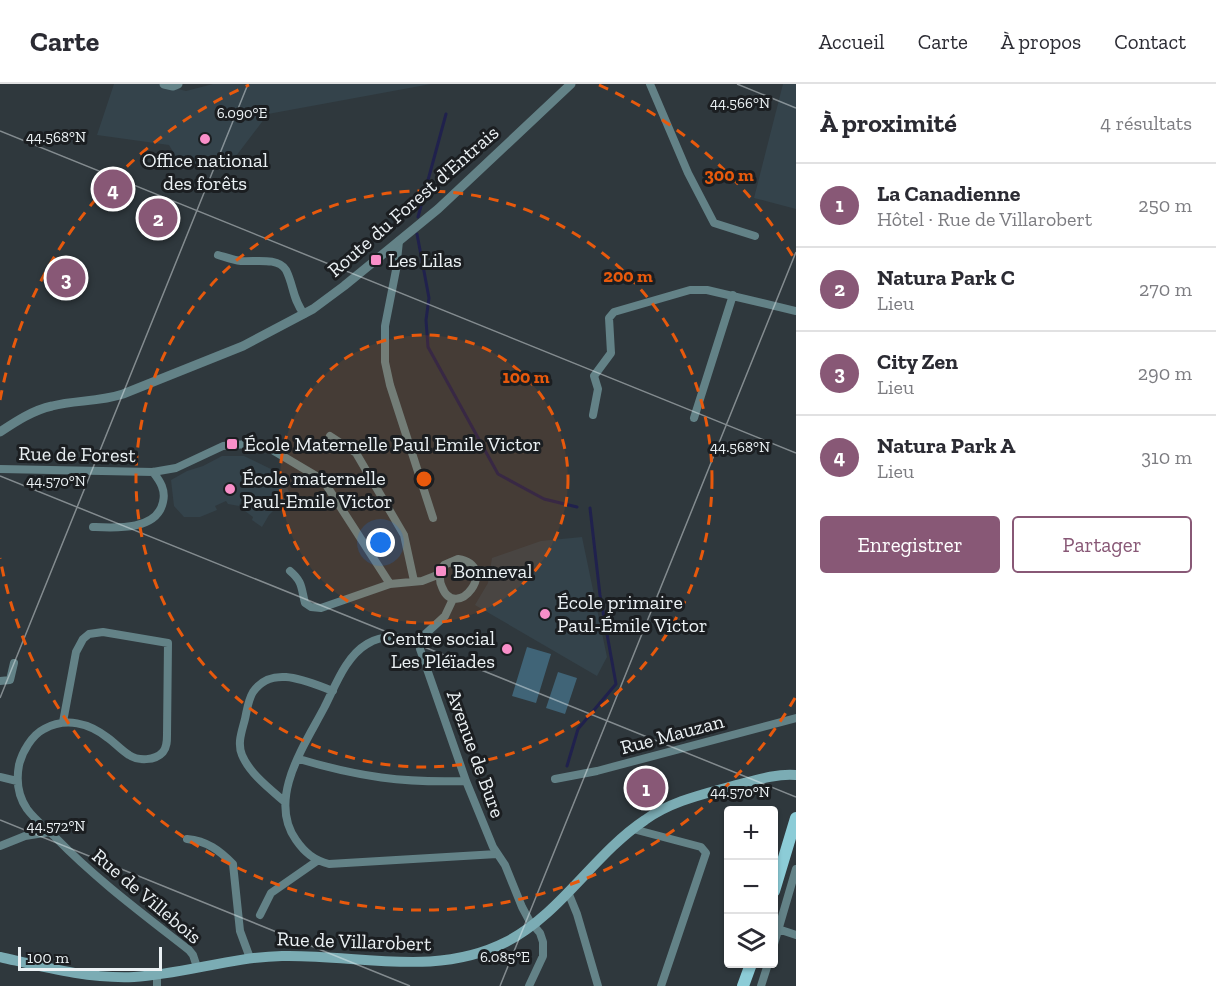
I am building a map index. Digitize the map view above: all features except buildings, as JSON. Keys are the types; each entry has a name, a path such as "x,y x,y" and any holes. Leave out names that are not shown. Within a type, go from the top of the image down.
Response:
{"main road":[{"name":"Rue de Villarobert","path":"0,957 84,975 110,977 157,974 250,958 311,956 433,963 481,953 505,943 532,925 633,829 666,807 747,782 796,775"},
{"path":"778,880 793,841 796,818"},
{"path":"743,986 749,968"}],"street":[{"path":"164,84 173,86 178,84"},
{"name":"Route du Forest d'Entrais","path":"0,432 14,422 49,406 105,400 123,394 243,345 304,314 344,286 438,208 572,84"},
{"path":"650,84 696,191 714,223 754,236"},
{"path":"399,241 385,326 385,362 390,385 433,518"},
{"path":"218,255 238,261 281,264 287,272 296,304 304,314"},
{"path":"593,415 598,389 594,376 611,353 609,318 614,312 690,290 707,290 733,295 796,311"},
{"path":"694,418 733,295"},
{"path":"330,436 356,453 404,535 418,581"},
{"path":"153,472 176,468 232,444 269,448 323,480 390,584"},
{"name":"Rue de Forest","path":"0,470 153,472"},
{"path":"93,527 124,527 145,523 155,516 162,508 164,489 153,472"},
{"path":"459,559 469,562 477,572 471,591 464,598 453,599 446,596 442,589 440,573 444,565 459,559"},
{"path":"290,571 302,585 305,603 321,608 390,584 418,581 440,573"},
{"path":"418,581 442,589"},
{"path":"453,599 445,616 420,642 406,638 385,637 369,642 353,655 291,778 285,802 287,822 292,834 308,854 317,861 339,865 497,854"},
{"path":"0,777 17,780 22,755 33,738 42,730 63,722 74,722 95,729 108,737 129,756 138,759 156,757 162,753 166,746 167,735 168,643 103,632 89,634 83,639 76,652 63,722"},
{"name":"Avenue de Bure","path":"420,642 466,781 497,854 511,876 522,907 532,925 540,933 543,942 543,956 529,986"},
{"path":"0,681 10,680 15,663"},
{"path":"285,802 264,784 243,758 240,750 240,741 252,693 269,679 279,677 304,680 333,691"},
{"name":"Rue Mauzan","path":"555,779 597,771 796,718"},
{"path":"299,759 334,770 390,780 424,783 466,781"},
{"name":"Rue de Villebois","path":"17,780 22,799 28,810 83,865 189,950 197,967"},
{"path":"633,829 701,847 706,853 662,986"},
{"path":"0,846 25,836 50,832"},
{"path":"187,839 211,845 233,864 240,931 250,958"},
{"path":"260,915 271,893 317,861"},
{"path":"778,922 796,869"},
{"path":"568,892 577,914 598,986"},
{"path":"778,929 796,934"},
{"path":"761,986 766,968"},
{"path":"157,974 157,986"}],"shaded area":[{"path":"114,84 159,84 186,91 213,84 431,84 268,114 230,164 182,167 169,145 97,135"},
{"path":"783,84 796,84 796,209 754,198"},
{"name":"École maternelle Paul-Emile Victor","path":"222,456 244,456 275,471 284,480 290,494 269,515 262,527 252,520 253,517 245,511 248,506 241,501 239,506 228,504 226,501 215,506 217,510 200,517 184,517 174,506 171,480"},
{"name":"École primaire Paul-Émile Victor","path":"582,537 607,657 597,676 475,605 488,583 492,558 541,541"},
{"path":"527,647 551,654 536,703 512,696"},
{"path":"558,672 577,678 565,714 546,708"}],"waterway":[{"path":"418,217 446,114"},
{"path":"417,234 429,298 426,320 428,347 498,474 544,499 577,507"},
{"path":"567,766 578,729 616,684 600,595 590,508"}],"place":[{"name":"Office national des forêts","path":"205,139"},
{"name":"Natura Park A","path":"113,189"},
{"name":"Natura Park C","path":"158,218"},
{"name":"Les Lilas","path":"376,260"},
{"name":"City Zen","path":"66,278"},
{"name":"École Maternelle Paul Emile Victor","path":"232,444"},
{"name":"École maternelle Paul-Emile Victor","path":"230,489"},
{"name":"Bonneval","path":"441,571"},
{"name":"École primaire Paul-Émile Victor","path":"545,614"},
{"name":"Centre social Les Pléïades","path":"507,649"},
{"name":"La Canadienne","path":"646,788"}]}
